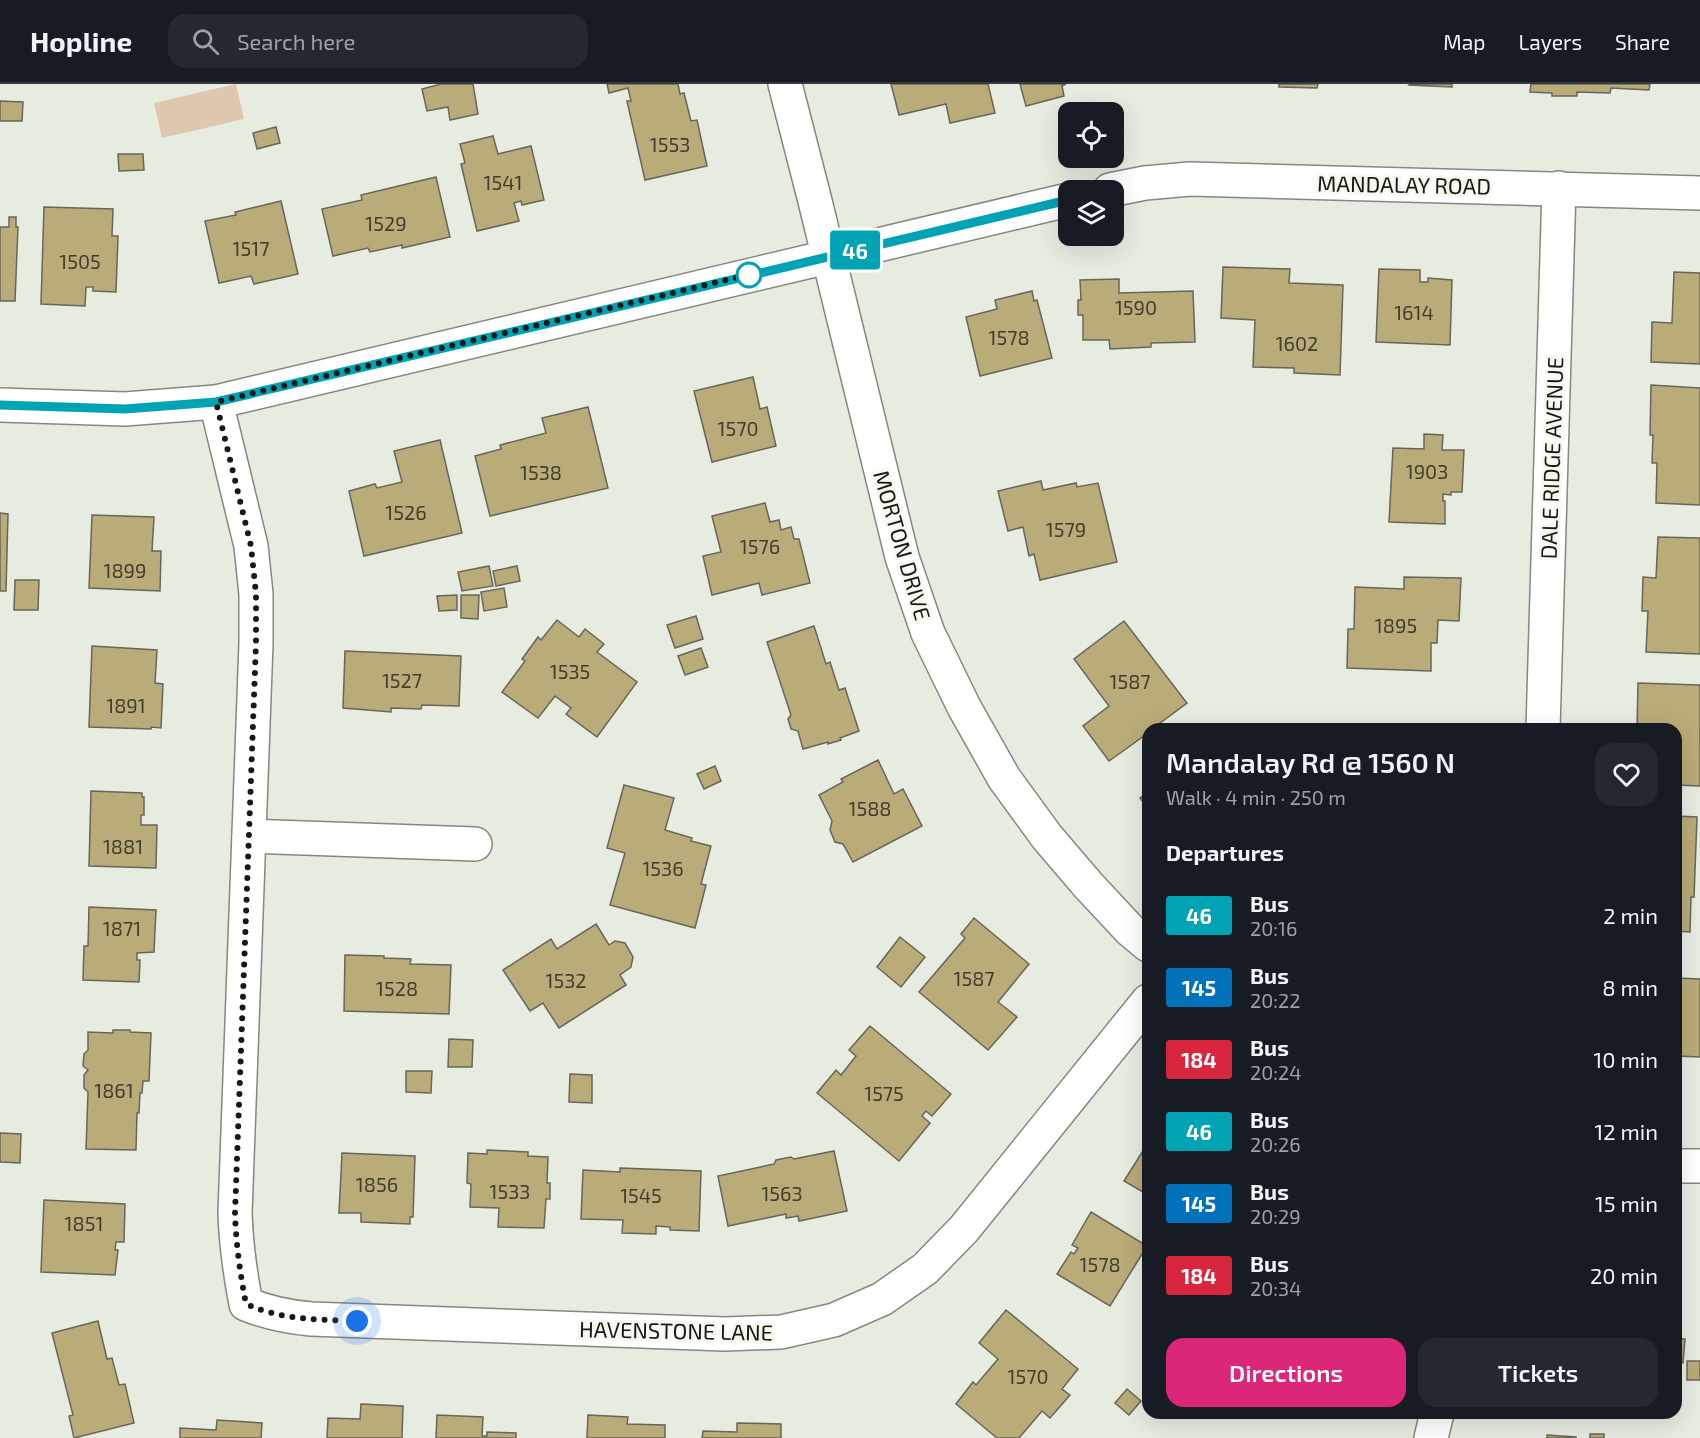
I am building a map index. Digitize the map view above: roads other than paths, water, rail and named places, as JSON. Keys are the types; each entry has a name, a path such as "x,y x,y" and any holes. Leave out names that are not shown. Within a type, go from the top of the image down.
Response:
{"street":[{"name":"MORTON DRIVE","path":"785,84 902,557 928,633 964,707 1010,786 1067,861 1130,930 1142,940"},
{"name":"MANDALAY ROAD","path":"1124,187 1190,178 1700,193"},
{"name":"DALE RIDGE AVENUE","path":"1543,723 1559,188"},
{"path":"0,405 125,409 216,402 1058,202"},
{"path":"216,402 251,546 256,594 249,836 475,844"},
{"name":"HAVENSTONE LANE","path":"249,836 235,1213 236,1244 246,1304 267,1313 289,1318 713,1334 781,1332 834,1320 882,1299 926,1269 963,1229 1142,1008"},
{"path":"1682,1166 1700,1166"},
{"path":"1431,1438 1436,1419"}]}
